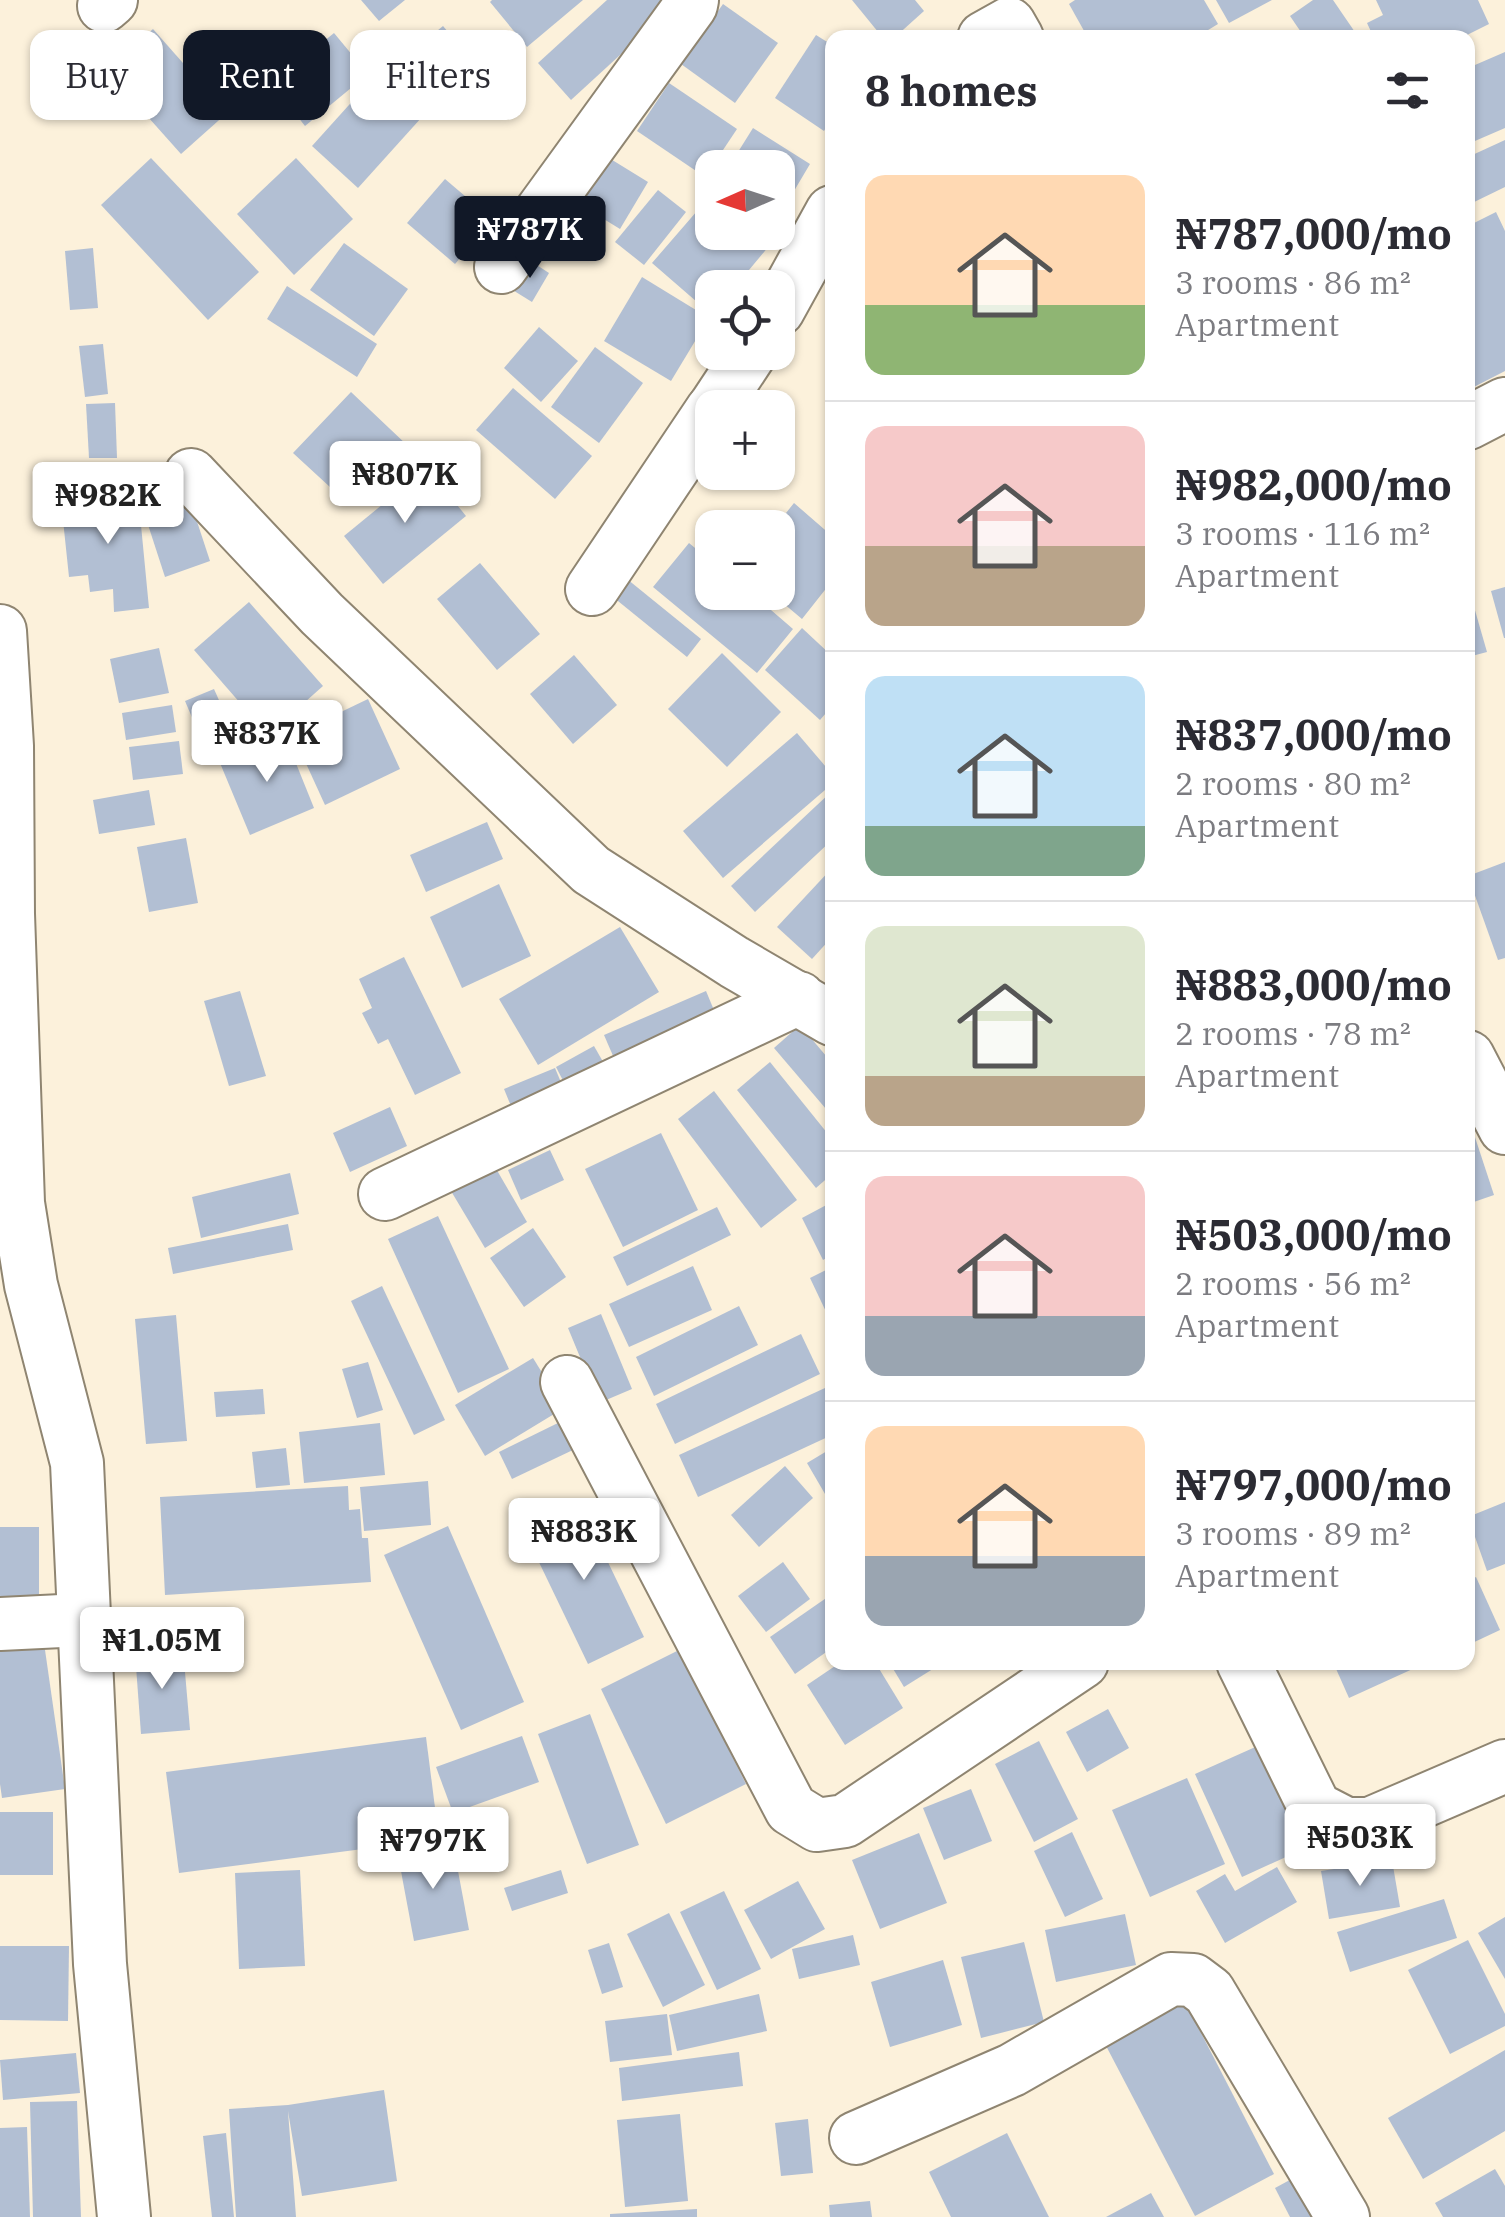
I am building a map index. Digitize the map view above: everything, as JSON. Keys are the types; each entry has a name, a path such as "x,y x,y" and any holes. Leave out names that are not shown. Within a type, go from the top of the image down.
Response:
{"street":[{"path":"501,267 692,0"},
{"path":"795,279 825,225"},
{"path":"1475,419 1505,404"},
{"path":"592,589 695,436"},
{"path":"191,475 322,614 591,870 734,962 816,1009"},
{"path":"0,631 7,746 4,915 18,1203 31,1285 76,1463 100,1964 124,2217"},
{"path":"385,1194 816,1009"},
{"path":"1475,1071 1505,1128"},
{"path":"566,1382 791,1809 817,1825 845,1821 1070,1670"},
{"path":"0,1624 82,1620"},
{"path":"1247,1670 1314,1808 1346,1824 1370,1824 1505,1766"},
{"path":"856,2138 1012,2070 1171,1980 1192,1980 1208,1992 1343,2217"}],"building":[{"path":"361,0 405,0 379,21"},
{"path":"583,0 527,47 526,30 513,30 490,2"},
{"path":"607,0 680,0 571,100 538,63"},
{"path":"852,0 915,0 924,11 903,30 876,30"},
{"path":"1075,0 1204,0 1218,24 1208,30 1084,30 1069,4"},
{"path":"1216,0 1272,0 1229,23"},
{"path":"1313,0 1333,0 1354,30 1300,30 1290,16"},
{"path":"1376,0 1478,0 1489,24 1475,31 1370,30 1367,23 1383,15"},
{"path":"723,4 778,43 735,103 681,64"},
{"path":"334,33 350,52 350,89 330,105 330,36"},
{"path":"816,35 825,41 824,131 775,98"},
{"path":"163,40 183,63 183,120 219,120 181,154 151,120 163,120"},
{"path":"1505,52 1505,128 1475,141 1475,65"},
{"path":"669,83 737,129 723,150 695,150 695,170 637,131"},
{"path":"350,104 350,120 419,120 358,188 312,146"},
{"path":"753,128 788,150 739,150"},
{"path":"1505,140 1505,187 1475,202 1475,154"},
{"path":"596,150 648,182 620,229 568,197"},
{"path":"795,155 810,164 795,189"},
{"path":"151,158 259,272 208,320 101,205"},
{"path":"296,158 353,219 294,275 237,214"},
{"path":"445,179 493,220 455,264 407,223"},
{"path":"658,190 686,212 644,265 615,242"},
{"path":"1496,212 1505,231 1505,371 1475,386 1475,222"},
{"path":"695,213 695,250 766,250 749,270 695,270 695,300 652,263"},
{"path":"344,243 408,289 374,336 310,290"},
{"path":"93,248 98,308 70,310 65,251"},
{"path":"529,260 549,273 532,302 511,289"},
{"path":"642,277 695,309 695,341 671,381 604,341"},
{"path":"287,286 377,344 357,377 267,319"},
{"path":"539,327 578,361 541,402 504,368"},
{"path":"103,344 108,394 85,397 79,346"},
{"path":"595,347 643,383 599,443 551,407"},
{"path":"513,388 592,456 555,499 476,430"},
{"path":"351,392 408,446 382,474 373,466 343,499 293,453"},
{"path":"115,403 117,458 89,458 86,404"},
{"path":"427,468 466,516 383,584 344,536"},
{"path":"184,482 210,561 165,577 139,497"},
{"path":"138,494 149,608 114,612 113,589 90,592 88,575 69,577 61,501"},
{"path":"794,503 825,530 825,590 802,619 791,610 795,610 795,510 788,510"},
{"path":"689,543 695,548 695,610 771,610 793,629 757,673 653,587"},
{"path":"480,563 540,634 497,670 437,599"},
{"path":"627,579 701,639 687,657 613,597"},
{"path":"1505,587 1505,638 1504,638 1491,591"},
{"path":"249,602 323,686 268,735 194,650"},
{"path":"1475,610 1487,652 1475,655"},
{"path":"802,628 825,649 825,714 820,720 765,670"},
{"path":"159,648 169,693 119,703 110,659"},
{"path":"722,653 781,712 727,767 668,709"},
{"path":"574,655 617,705 573,744 530,694"},
{"path":"214,689 235,736 205,748 185,701"},
{"path":"368,699 400,769 325,805 293,735"},
{"path":"172,705 176,732 126,740 122,713"},
{"path":"797,733 825,766 825,790 723,878 683,831"},
{"path":"285,736 314,808 250,835 220,763"},
{"path":"179,741 183,774 133,780 129,747"},
{"path":"149,790 155,825 99,834 93,800"},
{"path":"825,798 825,847 755,912 731,886"},
{"path":"487,822 503,859 426,892 410,855"},
{"path":"186,838 198,903 149,912 137,847"},
{"path":"1505,862 1505,958 1498,960 1475,896 1475,873"},
{"path":"825,876 825,945 812,959 777,927"},
{"path":"499,884 531,956 462,988 430,917"},
{"path":"620,927 659,992 538,1065 499,999"},
{"path":"404,957 461,1073 415,1095 388,1039 378,1044 362,1013 372,1008 359,979"},
{"path":"240,991 266,1076 229,1086 204,1001"},
{"path":"706,991 721,1027 620,1072 604,1035"},
{"path":"800,1025 825,1055 825,1108 774,1048"},
{"path":"594,1046 610,1074 571,1096 556,1067"},
{"path":"770,1062 825,1130 825,1180 816,1188 737,1090"},
{"path":"555,1068 568,1099 517,1121 504,1089"},
{"path":"714,1091 797,1200 761,1228 678,1119"},
{"path":"390,1107 407,1146 350,1172 333,1133"},
{"path":"661,1133 698,1210 623,1247 585,1169"},
{"path":"1475,1137 1494,1195 1475,1202"},
{"path":"550,1150 564,1180 521,1200 508,1170"},
{"path":"491,1160 527,1222 485,1248 448,1186"},
{"path":"290,1173 299,1214 201,1238 192,1197"},
{"path":"825,1206 823,1260 802,1218"},
{"path":"717,1207 731,1235 627,1286 613,1257"},
{"path":"438,1216 509,1369 458,1393 388,1239"},
{"path":"288,1224 293,1250 173,1274 168,1248"},
{"path":"533,1228 566,1277 524,1307 490,1258"},
{"path":"693,1266 712,1310 629,1347 609,1304"},
{"path":"825,1270 825,1310 810,1278"},
{"path":"382,1286 445,1420 414,1435 351,1301"},
{"path":"739,1306 758,1345 654,1396 636,1357"},
{"path":"601,1314 632,1389 599,1403 568,1328"},
{"path":"176,1315 187,1441 146,1444 135,1319"},
{"path":"801,1334 820,1374 675,1444 656,1404"},
{"path":"533,1358 564,1408 485,1456 455,1405"},
{"path":"368,1362 383,1410 357,1418 342,1369"},
{"path":"825,1388 825,1438 698,1497 679,1455"},
{"path":"263,1389 265,1414 216,1417 214,1392"},
{"path":"562,1421 575,1449 512,1479 499,1452"},
{"path":"380,1423 385,1475 304,1483 299,1432"},
{"path":"286,1448 290,1485 256,1488 252,1452"},
{"path":"825,1452 825,1494 807,1463"},
{"path":"785,1466 813,1498 759,1547 731,1515"},
{"path":"428,1481 431,1525 364,1531 360,1487"},
{"path":"348,1486 349,1510 360,1509 362,1538 368,1538 371,1582 165,1595 160,1497"},
{"path":"579,1502 644,1637 588,1664 523,1529"},
{"path":"1505,1502 1505,1564 1487,1571 1475,1537 1475,1514"},
{"path":"448,1526 524,1702 461,1730 384,1555"},
{"path":"0,1527 39,1527 39,1608 0,1608"},
{"path":"783,1562 810,1599 766,1632 738,1596"},
{"path":"1475,1578 1500,1630 1475,1642"},
{"path":"825,1599 825,1653 795,1674 770,1637"},
{"path":"43,1636 65,1789 2,1798 0,1643"},
{"path":"183,1649 190,1730 141,1734 135,1653"},
{"path":"679,1650 746,1784 666,1824 601,1689"},
{"path":"829,1670 880,1670 903,1708 845,1745 807,1685"},
{"path":"894,1670 931,1670 904,1687"},
{"path":"1337,1670 1410,1670 1349,1698"},
{"path":"1108,1709 1129,1748 1087,1772 1066,1732"},
{"path":"590,1714 639,1845 587,1864 538,1734"},
{"path":"522,1736 539,1782 453,1813 436,1767"},
{"path":"426,1737 439,1839 179,1873 166,1772"},
{"path":"1039,1741 1078,1819 1034,1842 995,1764"},
{"path":"1262,1744 1308,1847 1242,1877 1195,1774"},
{"path":"1187,1778 1225,1864 1150,1897 1112,1810"},
{"path":"971,1789 992,1841 944,1860 923,1808"},
{"path":"0,1812 53,1812 53,1875 0,1875"},
{"path":"1072,1832 1103,1899 1065,1917 1034,1851"},
{"path":"919,1833 947,1903 880,1929 852,1860"},
{"path":"453,1844 469,1930 414,1941 398,1855"},
{"path":"1392,1860 1400,1907 1329,1919 1321,1871"},
{"path":"1277,1867 1297,1902 1225,1943 1196,1891 1225,1874 1235,1891"},
{"path":"300,1870 305,1966 239,1969 235,1873"},
{"path":"561,1870 568,1893 512,1911 504,1888"},
{"path":"798,1881 825,1929 771,1959 744,1910"},
{"path":"724,1891 761,1969 717,1990 680,1912"},
{"path":"1444,1899 1457,1938 1350,1972 1337,1932"},
{"path":"669,1913 705,1985 663,2007 627,1934"},
{"path":"1125,1914 1136,1965 1056,1982 1045,1930"},
{"path":"1505,1917 1505,1979 1478,1933"},
{"path":"853,1935 860,1965 799,1979 792,1949"},
{"path":"1468,1940 1505,2014 1505,2026 1450,2054 1408,1970"},
{"path":"1024,1942 1044,2022 981,2038 961,1957"},
{"path":"609,1943 623,1987 602,1994 588,1950"},
{"path":"0,1946 69,1946 68,2021 0,2020"},
{"path":"943,1960 962,2025 890,2047 871,1982"},
{"path":"759,1994 767,2031 677,2051 669,2015"},
{"path":"1184,2000 1274,2174 1195,2216 1104,2042"},
{"path":"667,2014 672,2055 610,2062 605,2021"},
{"path":"1505,2050 1505,2131 1423,2179 1388,2118"},
{"path":"739,2052 743,2086 622,2101 619,2068"},
{"path":"76,2053 80,2093 3,2100 0,2060"},
{"path":"384,2090 397,2181 302,2196 288,2111 296,2217 236,2217 229,2109 288,2105"},
{"path":"77,2101 81,2217 33,2217 30,2102"},
{"path":"680,2114 688,2201 625,2207 617,2120"},
{"path":"808,2119 813,2173 781,2176 775,2123"},
{"path":"27,2127 30,2217 0,2217 0,2128"},
{"path":"226,2133 234,2217 212,2217 203,2136"},
{"path":"1007,2133 1049,2217 951,2217 929,2172"},
{"path":"1495,2169 1505,2186 1505,2217 1443,2217 1435,2203"},
{"path":"1299,2175 1322,2217 1290,2217 1275,2188"},
{"path":"1151,2193 1164,2217 1106,2217"},
{"path":"870,2201 872,2217 830,2217 829,2205"},
{"path":"697,2209 697,2217 610,2217 610,2214"}]}
